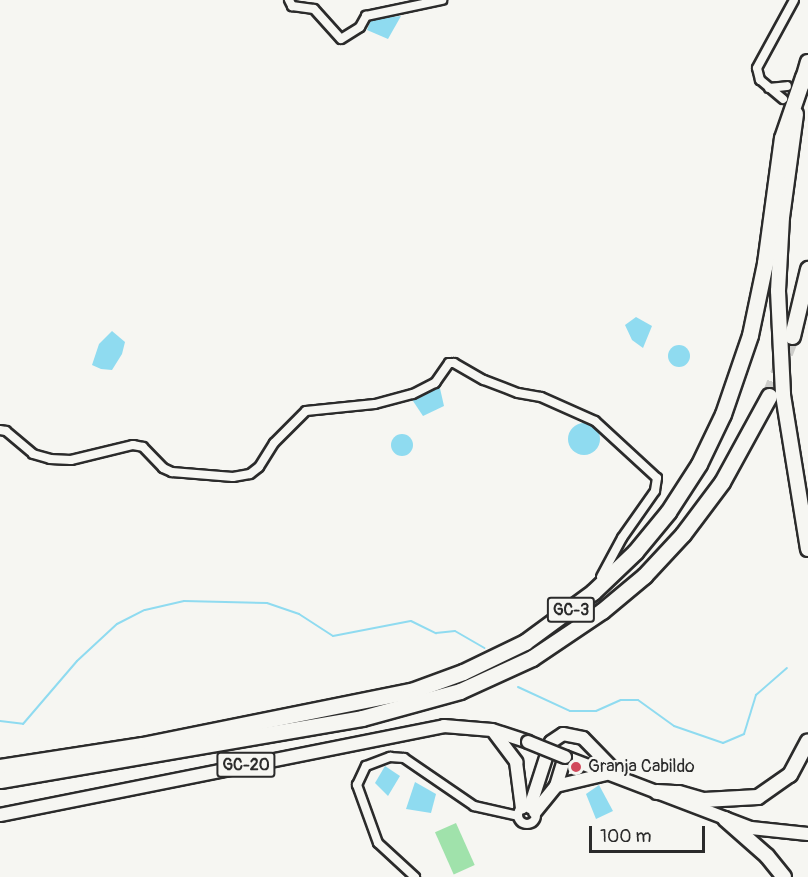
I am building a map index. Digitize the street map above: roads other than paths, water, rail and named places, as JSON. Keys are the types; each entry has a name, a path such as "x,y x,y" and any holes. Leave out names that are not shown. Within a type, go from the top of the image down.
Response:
{"highway":[{"path":"808,62 789,147 778,291 784,406 808,549"},
{"name":"GC-3","path":"0,767 142,745 411,691 463,672 525,642 593,591 655,528 699,464 723,414 750,335 765,263 782,138 803,78"},
{"path":"792,336 808,269"},
{"name":"GC-3","path":"0,780 362,718 460,691 532,658 602,611 644,576 684,534 722,482 769,396"},
{"path":"463,672 553,616 601,577 625,544"},
{"path":"657,792 679,793 704,800 758,797 790,775 808,741"},
{"path":"725,819 767,856 784,877"}],"main road":[{"name":"GC-20","path":"0,815 422,729 458,725 492,730 528,742 725,819 779,834 808,834"},
{"path":"492,730 516,762 526,810"},
{"path":"526,810 551,742 563,734 583,738 622,779"},
{"path":"556,786 565,757"},
{"path":"526,810 556,786 607,774"}],"street":[{"path":"289,0 292,6 314,9 341,39 360,27 366,16 442,0"},
{"path":"783,99 760,80 757,68 794,0"},
{"path":"768,88 787,86"},
{"path":"0,430 6,431 33,454 50,459 71,460 133,445 143,447 163,468 172,472 233,477 250,474 259,467 274,443 306,411 375,404 413,394 435,383 454,363 484,380 518,393 541,396 595,421 657,478 655,491 625,544"},
{"path":"415,877 378,843 357,785 366,766 390,757 404,758 474,806 526,810"}],"water":[{"path":"401,16 388,39 367,30 371,19"},
{"path":"636,317 652,326 643,348 632,340 625,325"},
{"path":"112,331 125,342 122,354 112,370 101,369 92,365 99,344"},
{"path":"679,345 687,348 690,356 687,364 679,367 671,364 668,356 671,348"},
{"path":"439,384 444,406 423,416 411,398"},
{"path":"584,423 595,428 600,439 595,450 584,455 573,450 568,439 573,428"},
{"path":"402,434 410,437 413,445 410,453 402,456 394,453 391,445 394,437"},
{"path":"385,766 400,776 388,796 375,783"},
{"path":"415,782 436,794 431,813 406,809"},
{"path":"599,785 613,811 596,819 586,794"}],"waterway":[{"path":"0,721 23,724 77,661 117,624 145,610 184,601 267,603 299,614 333,636 411,621 436,633 455,631 484,648"},
{"path":"518,687 570,711 596,711 621,700 638,700 674,726 723,743 744,734 756,695 787,668"}],"tunnel":[{"path":"769,396 792,336"}],"place":[{"name":"Granja Cabildo","path":"576,767"}]}
